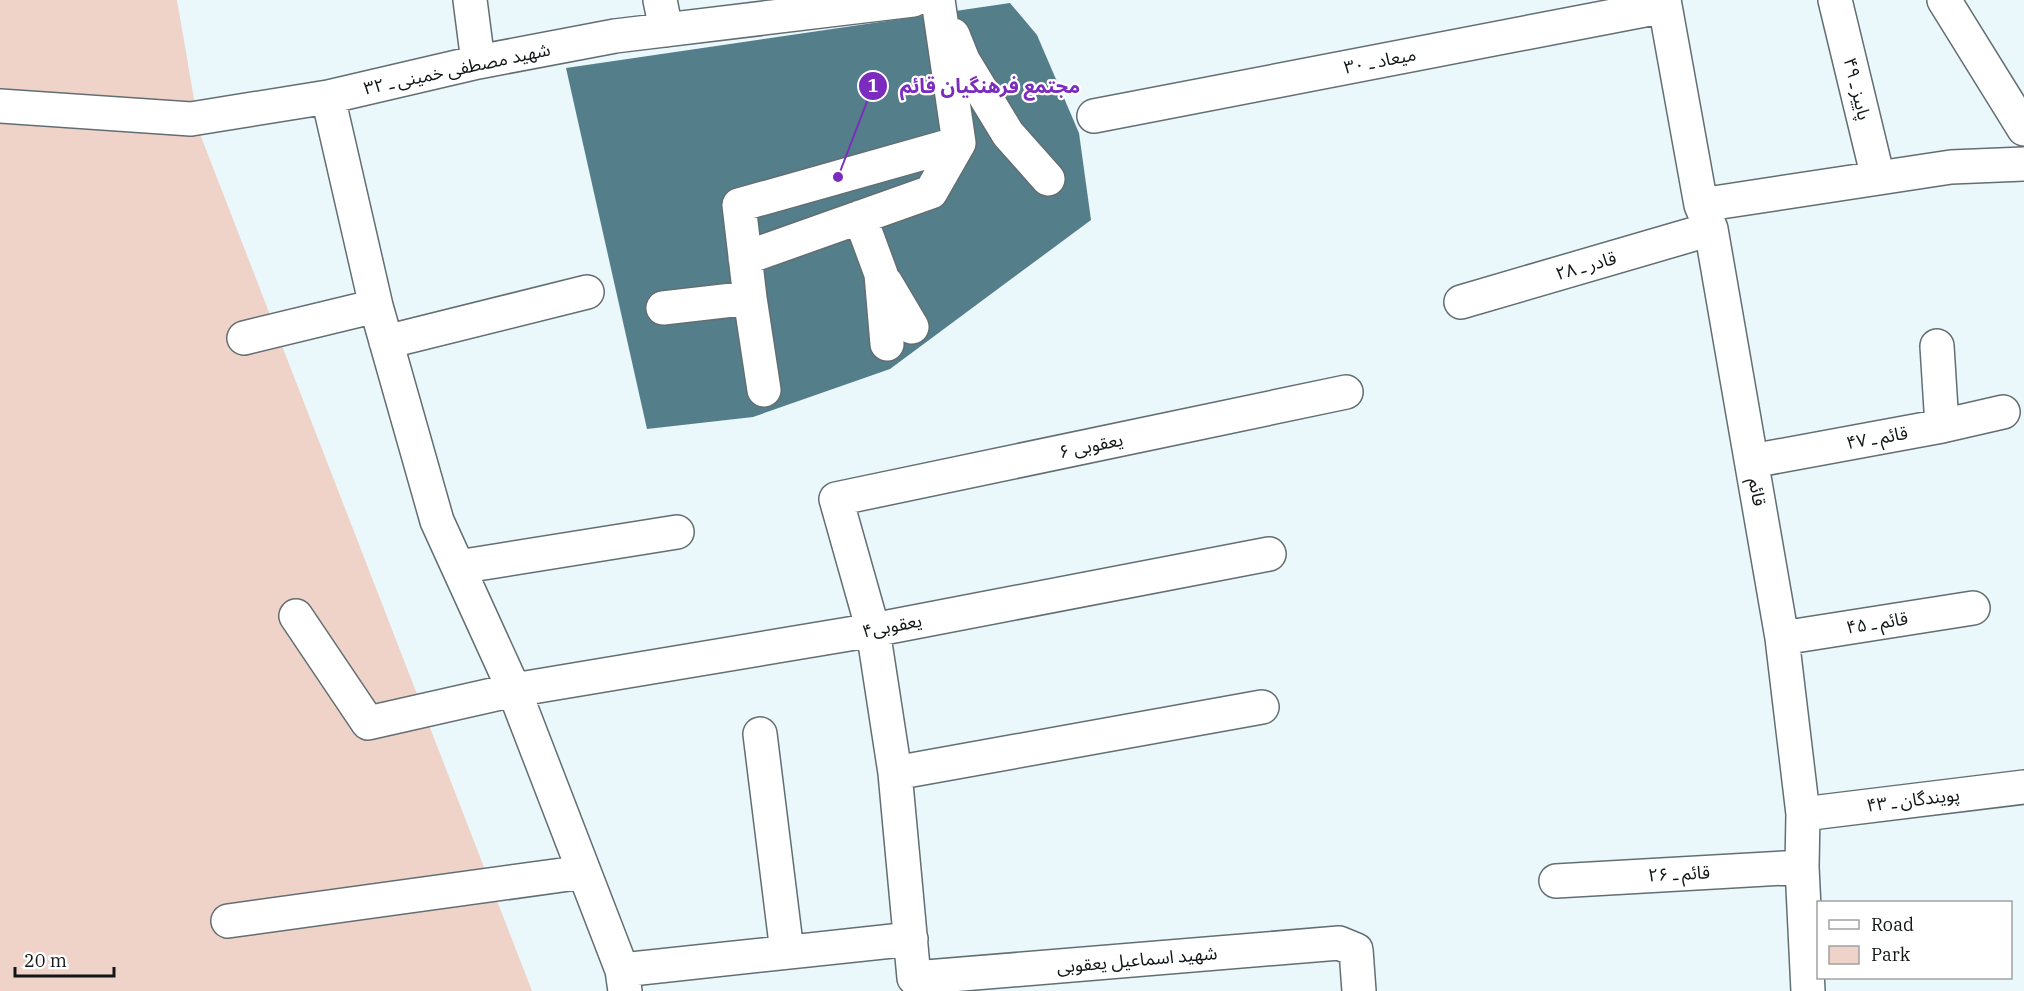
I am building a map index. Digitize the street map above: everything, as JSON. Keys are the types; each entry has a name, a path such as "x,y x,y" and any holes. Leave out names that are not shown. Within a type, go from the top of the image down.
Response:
{"street":[{"path":"471,0 478,62"},
{"name":"شهید مصطفی خمینی ـ ۳۲","path":"0,106 191,119 328,97 478,62 615,36 663,15 913,0"},
{"path":"745,258 931,192 958,143 938,0"},
{"path":"938,0 963,60 1008,134 1048,178"},
{"name":"پاییز ـ ۴۹","path":"1835,0 1878,178"},
{"path":"1944,0 2024,129"},
{"name":"میعاد ـ ۳۰","path":"1094,116 1664,3"},
{"name":"قائم","path":"1664,3 1752,461 1782,638 1803,814 1802,867 1808,991"},
{"path":"328,97 376,306 437,522 514,690 623,980 787,952 911,939 895,773 873,630"},
{"path":"764,390 739,205 958,143"},
{"path":"1706,217 1878,178 1951,167 2024,164"},
{"path":"860,217 881,274 899,335"},
{"name":"قادر ـ ۲۸","path":"1461,302 1706,217"},
{"path":"386,342 587,292"},
{"path":"663,309 750,298"},
{"path":"243,338 376,306"},
{"path":"1937,346 1942,426"},
{"name":"یعقوبی ۶","path":"873,630 836,499 1346,393"},
{"name":"قائم ـ ۴۷","path":"1752,461 1942,426 2002,412"},
{"path":"458,567 677,532"},
{"name":"یعقوبی۴","path":"296,616 368,723 514,690 873,630 1269,554"},
{"name":"قائم ـ ۴۵","path":"1782,638 1973,608"},
{"path":"895,773 1262,707"},
{"path":"760,734 787,952"},
{"name":"پویندگان ـ ۴۳","path":"1803,814 2024,787"},
{"name":"قائم ـ ۲۶","path":"1556,881 1802,867"},
{"path":"228,921 584,872"},
{"name":"شهید اسماعیل یعقوبی","path":"911,939 914,978 1340,943 1356,950 1359,991"}],"green space":[{"path":"0,0 177,0 200,134 532,991 0,991"}],"building":[{"path":"1010,3 1037,35 1079,133 1091,220 890,369 753,417 647,429 566,68"}],"place":[{"name":"مجتمع فرهنگیان قائم","path":"838,177"}]}
